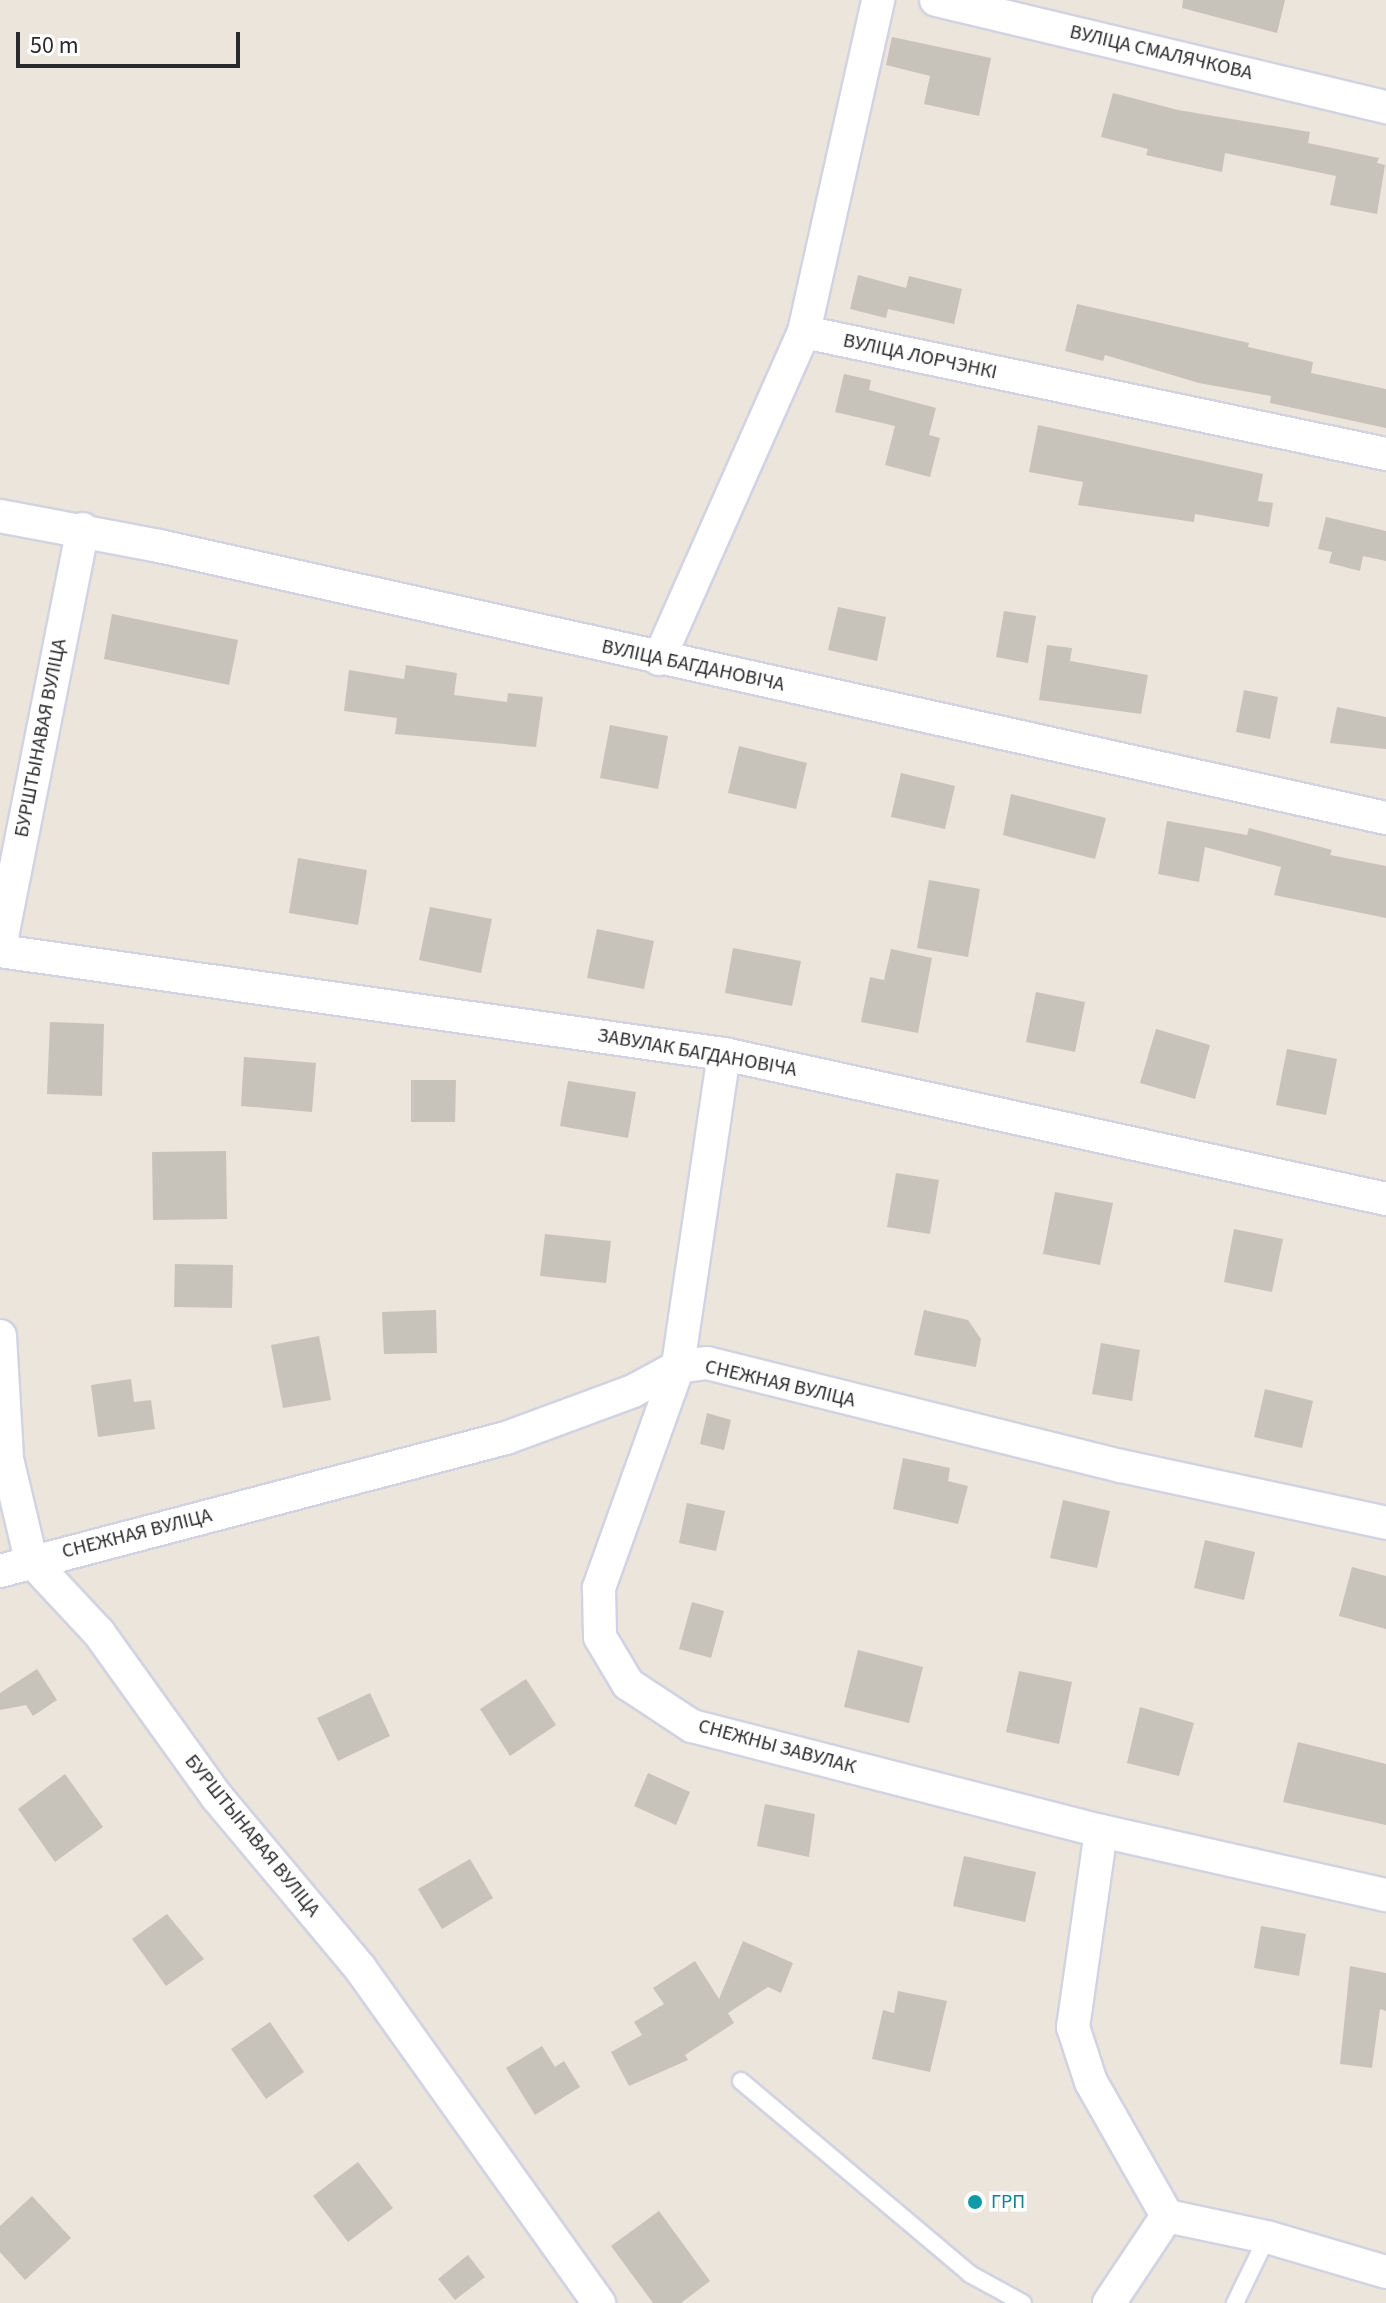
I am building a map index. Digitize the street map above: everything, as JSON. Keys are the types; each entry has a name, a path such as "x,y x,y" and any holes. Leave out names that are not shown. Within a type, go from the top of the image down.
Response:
{"street":[{"path":"659,659 804,332 878,0"},
{"name":"ВУЛІЦА СМАЛЯЧКОВА","path":"936,0 1386,107"},
{"name":"ВУЛІЦА ЛОРЧЭНКІ","path":"804,332 1386,454"},
{"name":"ВУЛІЦА БАГДАНОВІЧА","path":"0,516 83,529 1386,818"},
{"name":"БУРШТЫНАВАЯ ВУЛІЦА","path":"0,949 83,529"},
{"name":"ЗАВУЛАК БАГДАНОВІЧА","path":"0,949 724,1054 1386,1199"},
{"name":"СНЕЖНЫ ЗАВУЛАК","path":"724,1054 678,1367 599,1588 600,1637 628,1684 692,1726 1101,1831 1386,1895"},
{"name":"БУРШТЫНАВАЯ ВУЛІЦА","path":"0,1336 7,1459 31,1560 99,1633 217,1797 360,1968 599,2303"},
{"name":"СНЕЖНАЯ ВУЛІЦА","path":"0,1571 31,1560 386,1473 506,1438 633,1391 678,1367 707,1363 1121,1466 1386,1523"},
{"path":"1101,1831 1073,2027 1091,2082 1167,2216 1267,2237 1386,2272"},
{"path":"1109,2303 1167,2216"}],"lane":[{"path":"741,2081 970,2274 1023,2303"},
{"path":"1235,2303 1267,2237"}],"building":[{"path":"1183,0 1285,0 1277,33 1182,8"},
{"path":"892,37 991,58 979,116 924,104 930,76 886,65"},
{"path":"1113,93 1178,110 1310,132 1308,143 1379,158 1377,163 1385,165 1377,214 1330,205 1336,176 1225,153 1222,172 1146,155 1148,149 1101,137"},
{"path":"858,275 906,288 909,276 962,289 954,324 888,309 886,318 850,309"},
{"path":"1077,304 1249,343 1248,347 1313,362 1311,373 1386,389 1386,428 1270,403 1271,396 1199,383 1105,355 1103,361 1065,351"},
{"path":"844,374 871,380 869,390 936,408 929,435 940,438 930,477 885,465 895,426 835,412"},
{"path":"1038,425 1263,474 1258,501 1273,503 1269,527 1195,514 1194,522 1078,505 1083,482 1029,472"},
{"path":"1326,517 1386,531 1386,561 1363,556 1360,571 1329,563 1332,552 1318,549"},
{"path":"838,607 886,617 877,661 828,650"},
{"path":"1004,611 1036,616 1028,663 996,657"},
{"path":"112,614 238,640 229,685 104,659"},
{"path":"1047,645 1072,648 1070,661 1148,675 1141,714 1039,700"},
{"path":"406,665 457,673 454,695 507,702 508,693 543,697 536,747 395,734 397,718 344,711 349,670 404,679"},
{"path":"1244,690 1278,697 1270,739 1236,732"},
{"path":"1337,707 1386,717 1386,749 1330,743"},
{"path":"610,725 668,736 658,789 600,778"},
{"path":"739,746 807,763 796,809 728,793"},
{"path":"901,773 955,786 945,829 891,817"},
{"path":"1011,794 1106,818 1095,859 1003,835"},
{"path":"1167,821 1247,835 1249,828 1332,850 1330,855 1386,866 1386,918 1274,895 1281,867 1205,847 1199,882 1158,874"},
{"path":"298,858 367,870 358,925 289,913"},
{"path":"929,880 980,889 968,957 917,948"},
{"path":"430,907 492,919 481,973 419,960"},
{"path":"597,929 654,941 644,989 587,978"},
{"path":"733,948 801,961 792,1006 725,993"},
{"path":"891,949 932,958 918,1033 861,1022 870,977 884,980"},
{"path":"1036,992 1085,1002 1075,1052 1026,1042"},
{"path":"50,1022 104,1024 102,1096 47,1094"},
{"path":"1156,1029 1210,1045 1195,1099 1140,1083"},
{"path":"1287,1049 1337,1059 1326,1115 1276,1105"},
{"path":"244,1057 316,1063 312,1112 241,1106"},
{"path":"411,1080 456,1080 455,1122 411,1122"},
{"path":"568,1081 636,1092 628,1138 560,1126"},
{"path":"226,1151 227,1219 153,1220 152,1152"},
{"path":"896,1173 939,1180 930,1234 887,1227"},
{"path":"1055,1192 1113,1203 1100,1265 1043,1254"},
{"path":"1234,1229 1283,1239 1272,1292 1224,1282"},
{"path":"545,1234 611,1241 606,1283 540,1276"},
{"path":"175,1264 233,1265 232,1308 174,1307"},
{"path":"436,1310 437,1353 384,1354 382,1312"},
{"path":"924,1310 968,1320 981,1339 976,1367 914,1355"},
{"path":"319,1336 331,1400 283,1408 271,1345"},
{"path":"1101,1343 1140,1350 1132,1401 1092,1394"},
{"path":"131,1379 134,1402 151,1400 155,1429 98,1437 91,1385"},
{"path":"1265,1389 1313,1401 1302,1448 1254,1437"},
{"path":"707,1413 731,1420 724,1450 700,1444"},
{"path":"903,1458 950,1468 948,1481 968,1486 958,1524 893,1509"},
{"path":"1063,1500 1110,1511 1097,1568 1050,1558"},
{"path":"687,1503 725,1511 716,1551 679,1543"},
{"path":"1205,1540 1255,1552 1244,1600 1194,1588"},
{"path":"1352,1567 1386,1576 1386,1629 1339,1616"},
{"path":"692,1602 724,1611 711,1658 679,1649"},
{"path":"858,1650 923,1667 909,1723 844,1707"},
{"path":"37,1669 57,1700 33,1716 26,1705 0,1710 0,1693"},
{"path":"1019,1671 1072,1682 1059,1744 1006,1732"},
{"path":"526,1679 556,1725 510,1756 480,1709"},
{"path":"370,1693 390,1736 338,1761 317,1718"},
{"path":"1140,1707 1194,1723 1179,1776 1127,1763"},
{"path":"1298,1742 1386,1764 1386,1825 1283,1802"},
{"path":"648,1773 690,1792 676,1825 634,1806"},
{"path":"65,1774 103,1827 55,1862 18,1809"},
{"path":"765,1804 815,1814 809,1857 757,1846"},
{"path":"964,1856 1036,1872 1025,1922 953,1906"},
{"path":"470,1859 493,1898 442,1929 418,1889"},
{"path":"167,1914 204,1959 166,1986 132,1939"},
{"path":"1261,1926 1306,1934 1299,1976 1254,1968"},
{"path":"743,1941 793,1963 781,1993 768,1987 728,2013 734,2023 685,2055 688,2060 629,2086 611,2052 642,2035 634,2022 664,2004 653,1988 695,1961 719,1999"},
{"path":"1350,1966 1386,1973 1386,2011 1380,2009 1372,2068 1340,2064"},
{"path":"898,1991 947,2001 930,2072 872,2059 883,2010 894,2013"},
{"path":"270,2022 304,2072 266,2099 231,2049"},
{"path":"542,2046 555,2067 564,2061 580,2087 535,2115 506,2068"},
{"path":"358,2162 393,2208 348,2242 313,2196"},
{"path":"32,2196 71,2238 25,2280 0,2252 0,2226"},
{"path":"659,2211 710,2281 681,2303 653,2303 611,2246"},
{"path":"468,2255 485,2277 455,2300 438,2279"}],"place":[{"name":"ГРП","path":"975,2202"}]}
